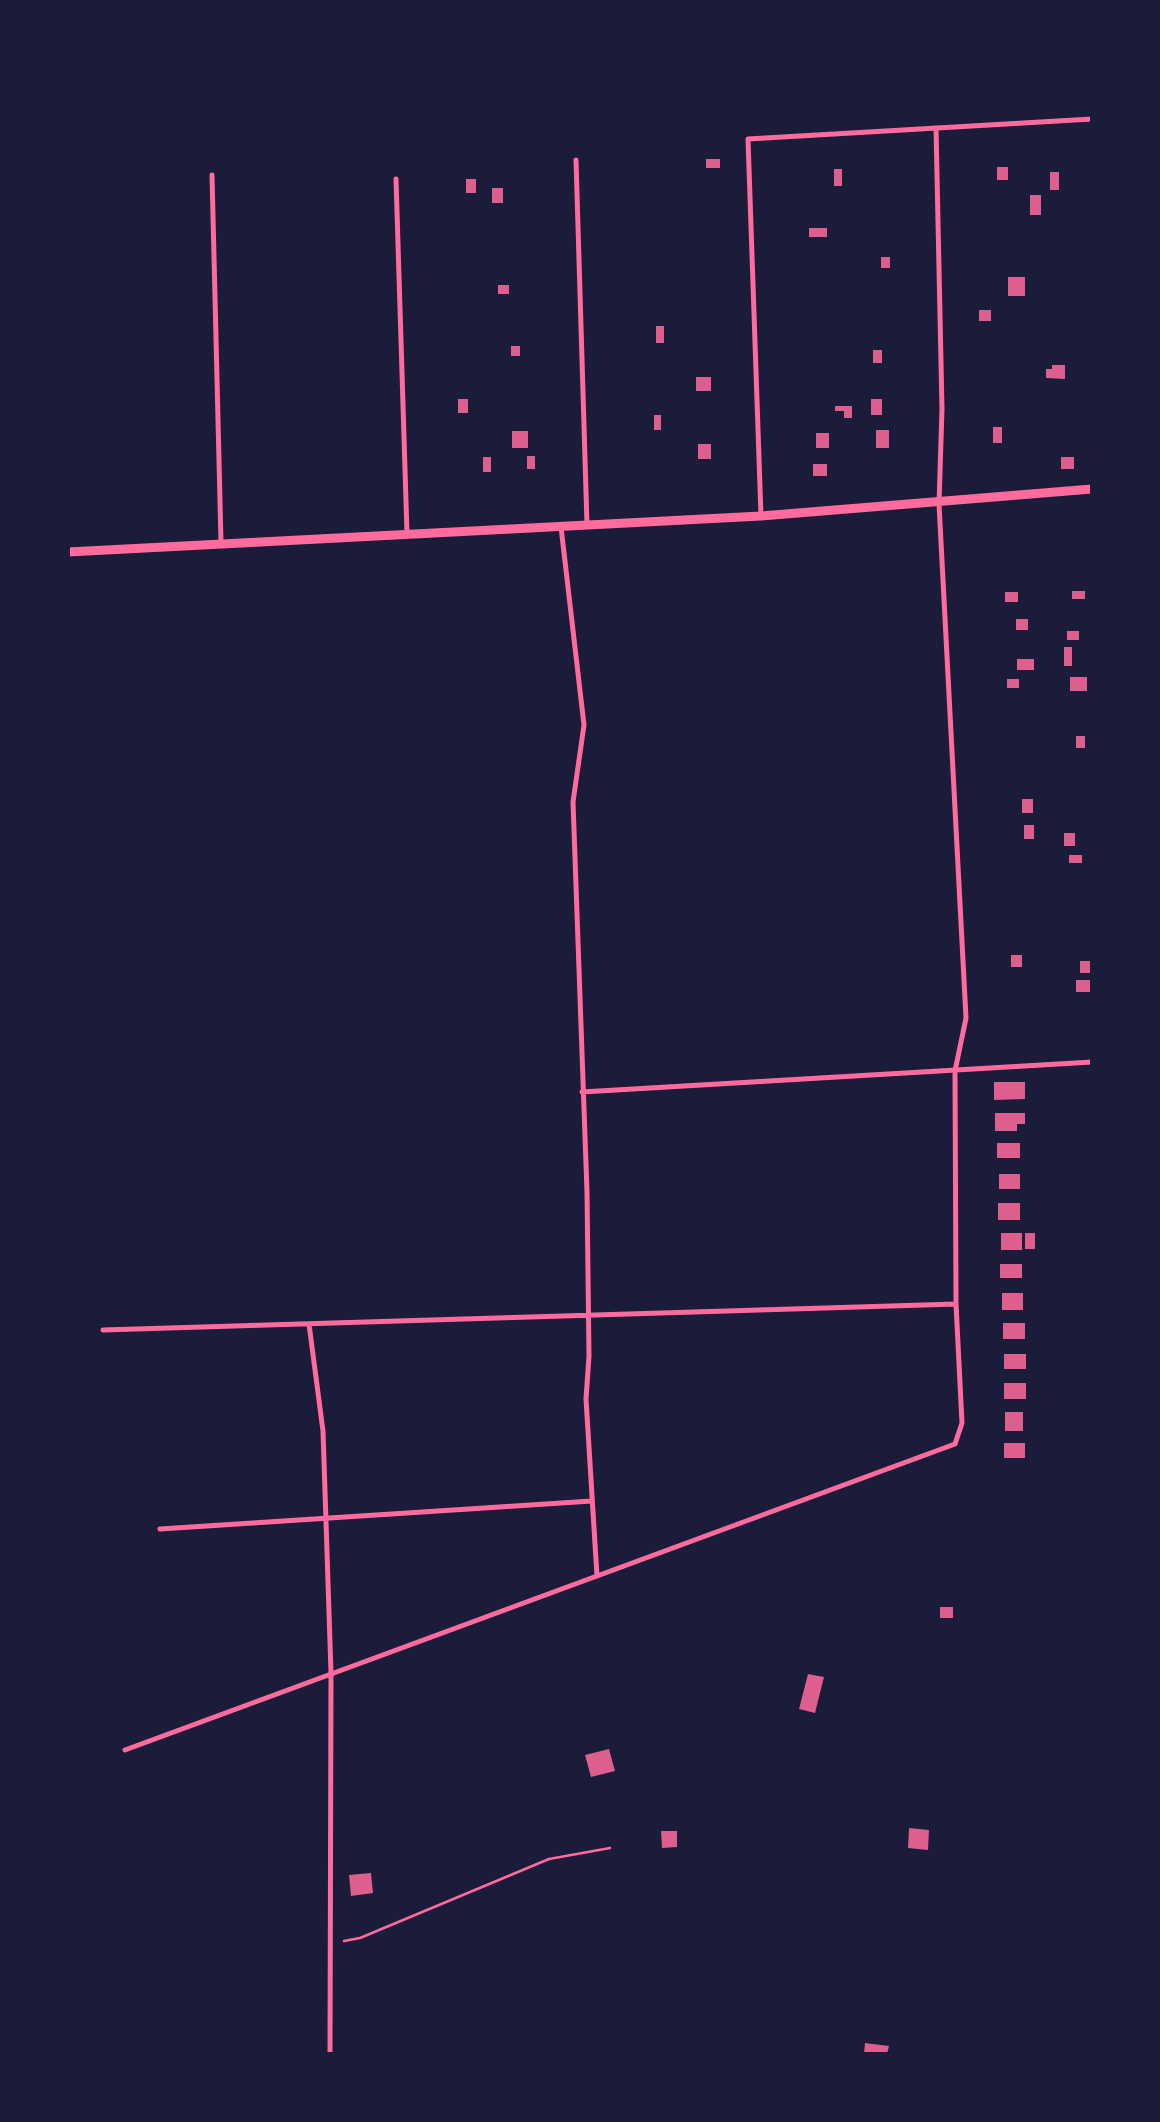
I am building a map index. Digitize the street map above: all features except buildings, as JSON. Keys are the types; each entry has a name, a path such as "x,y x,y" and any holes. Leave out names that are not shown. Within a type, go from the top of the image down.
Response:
{"street":[{"path":"68,552 761,516 1092,489"}],"lane":[{"path":"761,516 748,140 1092,119"},
{"path":"125,1750 955,1444 962,1423 956,1304 954,1071 966,1018 939,504 942,410 936,128"},
{"path":"576,160 588,525"},
{"path":"212,175 220,544"},
{"path":"396,179 407,534"},
{"path":"560,526 584,725 573,802 589,1315 586,1399 597,1576"},
{"path":"582,1092 1092,1062"},
{"path":"103,1330 956,1304"},
{"path":"309,1324 322,1431 326,1520 330,2054"},
{"path":"160,1529 592,1501"}],"path":[{"path":"332,1943 360,1938 549,1858 610,1848"}]}
